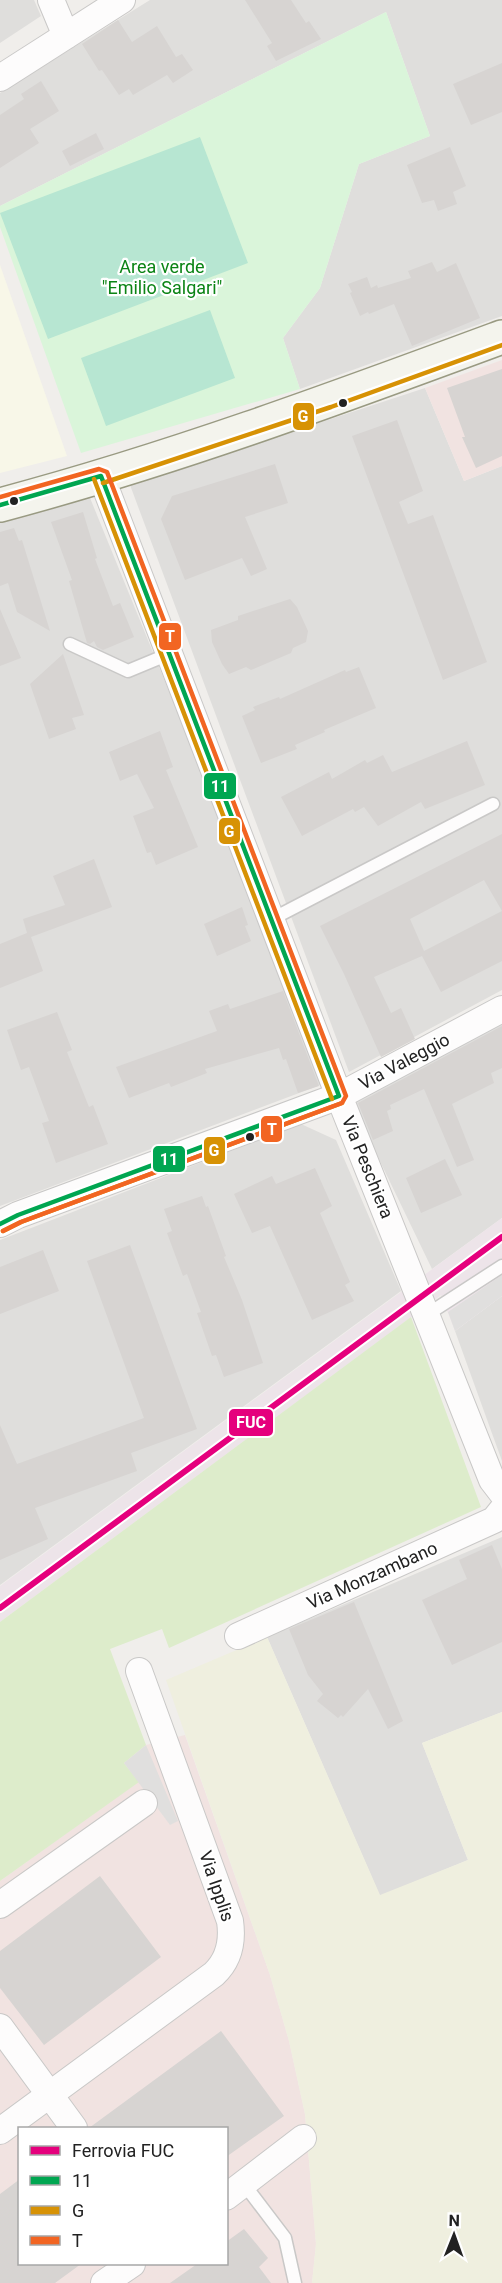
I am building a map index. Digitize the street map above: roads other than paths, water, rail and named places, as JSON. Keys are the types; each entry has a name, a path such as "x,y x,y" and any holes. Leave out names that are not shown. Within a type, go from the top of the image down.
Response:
{"street":[{"path":"51,0 66,36"},
{"path":"0,78 122,0"},
{"path":"0,505 100,476 329,400 502,337"},
{"name":"Via Peschiera","path":"100,476 339,1096 428,1314 492,1480 502,1493"},
{"name":"Via Valeggio","path":"0,1224 29,1211 339,1096 502,1009"},
{"name":"Via Monzambano","path":"238,1636 494,1520 502,1510"},
{"name":"Via Ipplis","path":"0,2131 214,1974 223,1966 231,1943 227,1912 140,1671"},
{"path":"0,1905 144,1803"},
{"path":"0,2027 73,2127"},
{"path":"235,2190 303,2138"},
{"path":"104,2283 131,2265"}],"lane":[{"path":"70,644 128,671 169,654"},
{"path":"272,919 493,804"},
{"path":"428,1314 502,1266"},
{"path":"235,2190 285,2238 295,2283"}],"rail line":[{"name":"FUC","path":"0,1608 502,1237"}],"park label":[{"name":"Area verde \"Emilio Salgari\"","path":"162,276"}]}
